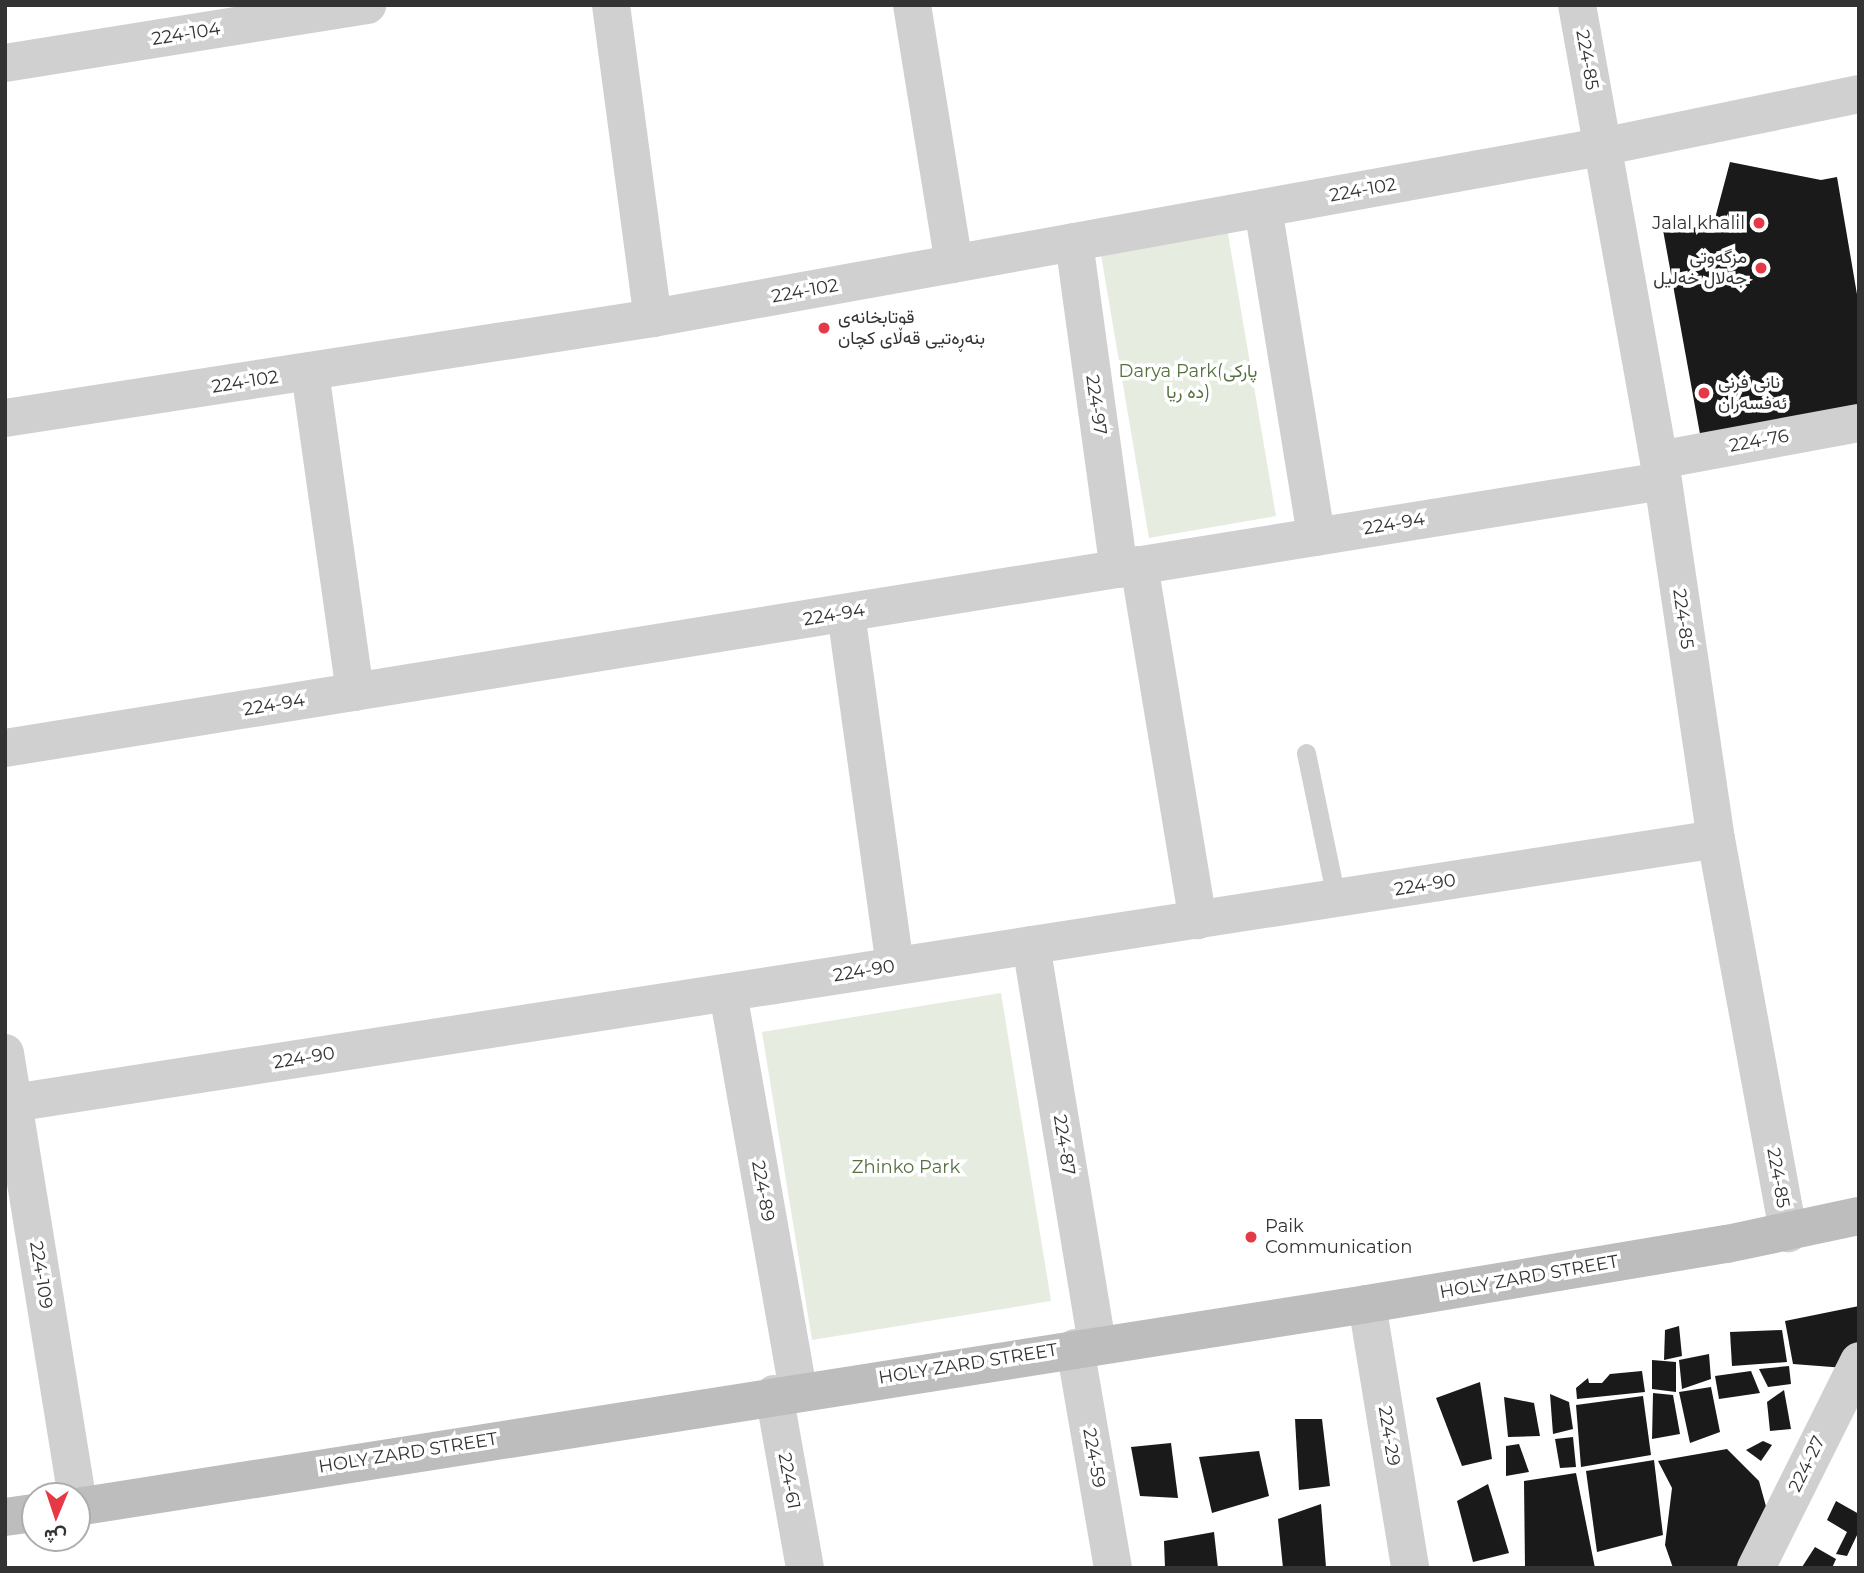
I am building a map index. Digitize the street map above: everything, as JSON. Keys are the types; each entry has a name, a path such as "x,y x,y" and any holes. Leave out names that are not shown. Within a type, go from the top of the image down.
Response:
{"street":[{"name":"224-104","path":"5,63 367,5"},
{"path":"611,5 653,318"},
{"path":"912,5 954,264"},
{"name":"224-85","path":"1577,5 1661,470 1716,839 1788,1233"},
{"name":"224-102","path":"5,418 653,318 1601,147 1859,94"},
{"path":"1263,208 1315,537"},
{"name":"224-97","path":"1074,242 1129,567 1198,920"},
{"path":"310,372 355,692"},
{"name":"224-76","path":"1661,470 1859,423"},
{"name":"224-94","path":"5,748 1315,537 1661,470"},
{"path":"846,613 895,967"},
{"name":"224-90","path":"13,1103 1716,839"},
{"name":"224-87","path":"1031,945 1086,1346"},
{"name":"224-89","path":"727,993 786,1392"},
{"name":"224-109","path":"5,1053 13,1103 13,1147 73,1482"},
{"name":"HOLY ZARD STREET","path":"91,1500 1367,1304 1788,1233 1859,1216"},
{"name":"224-29","path":"1367,1304 1410,1568"},
{"name":"224-59","path":"1086,1346 1113,1568"},
{"name":"224-27","path":"1756,1568 1859,1361"},
{"name":"224-61","path":"786,1392 805,1568"}],"lane":[{"path":"1306,752 1336,898"}],"green space":[{"name":"Darya Park(پارکی ده ریا)","path":"1227,228 1276,516 1149,538 1100,249"},
{"name":"Zhinko Park","path":"1001,993 1051,1301 812,1340 762,1032"}],"building":[{"name":"مزگەوتی جەلال خەلیل","path":"1730,162 1821,180 1837,177 1859,306 1859,405 1700,434 1663,230 1713,226"},
{"path":"1859,1306 1859,1345 1845,1368 1793,1364 1785,1321"},
{"path":"1679,1326 1682,1356 1664,1360 1665,1330"},
{"path":"1782,1330 1787,1362 1732,1366 1730,1332"},
{"path":"1709,1354 1711,1379 1682,1389 1679,1360"},
{"path":"1652,1360 1676,1362 1676,1392 1652,1389"},
{"path":"1789,1366 1791,1384 1768,1387 1759,1369"},
{"path":"1642,1371 1645,1392 1577,1399 1576,1388 1588,1378 1589,1383 1602,1383 1610,1374"},
{"path":"1751,1371 1760,1393 1719,1399 1715,1376"},
{"path":"1480,1382 1492,1459 1462,1466 1436,1398"},
{"path":"1711,1387 1720,1432 1690,1443 1679,1392"},
{"path":"1784,1390 1791,1429 1770,1431 1767,1402"},
{"path":"1653,1393 1673,1395 1680,1434 1652,1439"},
{"path":"1550,1394 1569,1402 1573,1429 1553,1434"},
{"path":"1643,1396 1651,1455 1581,1467 1576,1405"},
{"path":"1504,1397 1534,1403 1540,1436 1508,1437"},
{"path":"1295,1419 1322,1419 1330,1486 1299,1490"},
{"path":"1573,1437 1576,1467 1560,1468 1555,1439"},
{"path":"1763,1441 1772,1445 1761,1461 1746,1450"},
{"path":"1171,1443 1178,1498 1140,1496 1131,1447"},
{"path":"1519,1444 1529,1472 1506,1476 1506,1446"},
{"path":"1727,1449 1759,1481 1767,1510 1744,1568 1673,1568 1665,1545 1672,1488 1658,1461"},
{"path":"1259,1451 1269,1496 1212,1513 1199,1457"},
{"path":"1654,1460 1663,1535 1597,1552 1586,1471"},
{"path":"1576,1473 1595,1568 1525,1568 1524,1481"},
{"path":"1488,1484 1509,1553 1473,1562 1457,1501"},
{"path":"1836,1501 1859,1514 1859,1531 1847,1556 1836,1554 1847,1532 1827,1520"},
{"path":"1321,1504 1326,1567 1283,1568 1278,1519"},
{"path":"1214,1532 1218,1568 1165,1568 1164,1541"},
{"path":"1815,1547 1836,1559 1832,1568 1802,1567"}],"place":[{"name":"Jalal khalil","path":"1759,223"},
{"name":"مزگەوتی جەلال خەلیل","path":"1761,268"},
{"name":"قوتابخانەی بنەڕەتیی قەڵای کچان","path":"824,328"},
{"name":"نانی فڕنی ئەفسەران","path":"1704,393"},
{"name":"Paik Communication","path":"1251,1237"}]}
